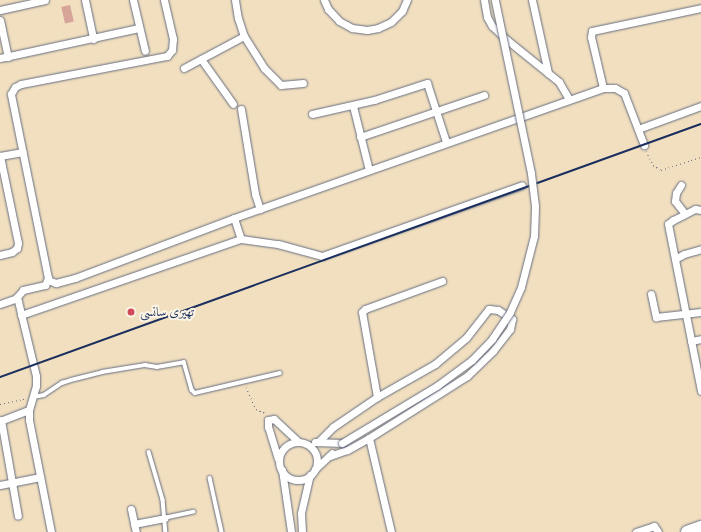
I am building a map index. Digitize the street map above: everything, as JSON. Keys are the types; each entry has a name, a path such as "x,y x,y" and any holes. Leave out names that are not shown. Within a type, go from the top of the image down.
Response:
{"highway":[{"path":"687,532 701,527"}],"street":[{"path":"0,10 45,0"},
{"path":"85,0 93,39"},
{"path":"134,0 145,51"},
{"path":"48,280 12,97 15,87 167,56 172,50 173,39 164,0"},
{"path":"235,0 238,18 244,36 264,68 279,83 284,85 304,83"},
{"path":"324,0 331,14 343,24 357,29 368,30 378,28 391,22 402,10 407,0"},
{"path":"484,0 487,17 492,26 562,86 569,99"},
{"path":"282,470 293,479 304,479 310,475 342,443 438,385 472,360 492,339 510,312 521,287 534,236 535,206 531,173 495,0"},
{"path":"532,0 548,73"},
{"path":"603,88 591,37 592,31 701,8"},
{"path":"0,20 8,57"},
{"path":"0,58 140,28"},
{"path":"184,68 244,36"},
{"path":"201,59 233,104"},
{"path":"312,114 352,106 426,83 428,84 446,142"},
{"path":"48,280 56,283 75,278 234,218 446,142 603,88 615,88 624,93 644,145"},
{"path":"360,138 484,95"},
{"path":"352,106 369,170"},
{"path":"638,129 701,106"},
{"path":"241,109 255,194 260,209"},
{"path":"0,255 12,252 17,248 18,243 0,156 23,152"},
{"path":"21,315 241,239 278,244 322,256 522,185"},
{"path":"681,185 676,193 675,201 685,214"},
{"path":"701,210 695,209 668,224 701,391"},
{"path":"234,218 241,239"},
{"path":"675,259 684,254 701,249"},
{"path":"48,280 42,286 20,291 17,298 36,376 33,397 29,410 30,428 51,532"},
{"path":"377,397 362,312 365,309 442,281"},
{"path":"651,294 656,317 701,312"},
{"path":"0,304 17,298"},
{"path":"318,442 332,427 377,397 435,364 451,352 466,338 489,309 498,310 512,319 510,329 493,351 467,376 369,438 347,450 330,456"},
{"path":"691,341 701,339"},
{"path":"18,516 1,420 29,410"},
{"path":"291,532 282,470 268,427 268,420 274,419 300,442 310,446 316,453 317,461 315,469"},
{"path":"369,438 391,532"},
{"path":"279,461 281,451 285,446 300,442 342,443"},
{"path":"302,532 301,513 310,475"},
{"path":"0,486 40,477"},
{"path":"131,509 136,532"},
{"path":"134,524 164,518"},
{"path":"636,532 654,526 658,532"}],"lane":[{"path":"33,397 44,395 62,383 102,372 145,365 157,367 184,362 194,393 280,373"},
{"path":"150,452 163,500 166,532"},
{"path":"210,478 222,532"},
{"path":"164,518 193,512"}],"path":[{"path":"644,145 651,163 661,170 701,157"},
{"path":"245,382 256,409 264,412 268,420"},
{"path":"0,404 33,397"}],"building":[{"path":"70,5 74,22 65,24 61,7"}],"railway":[{"path":"0,377 701,124"}],"place":[{"name":"تھیری سانسی","path":"131,312"}]}
